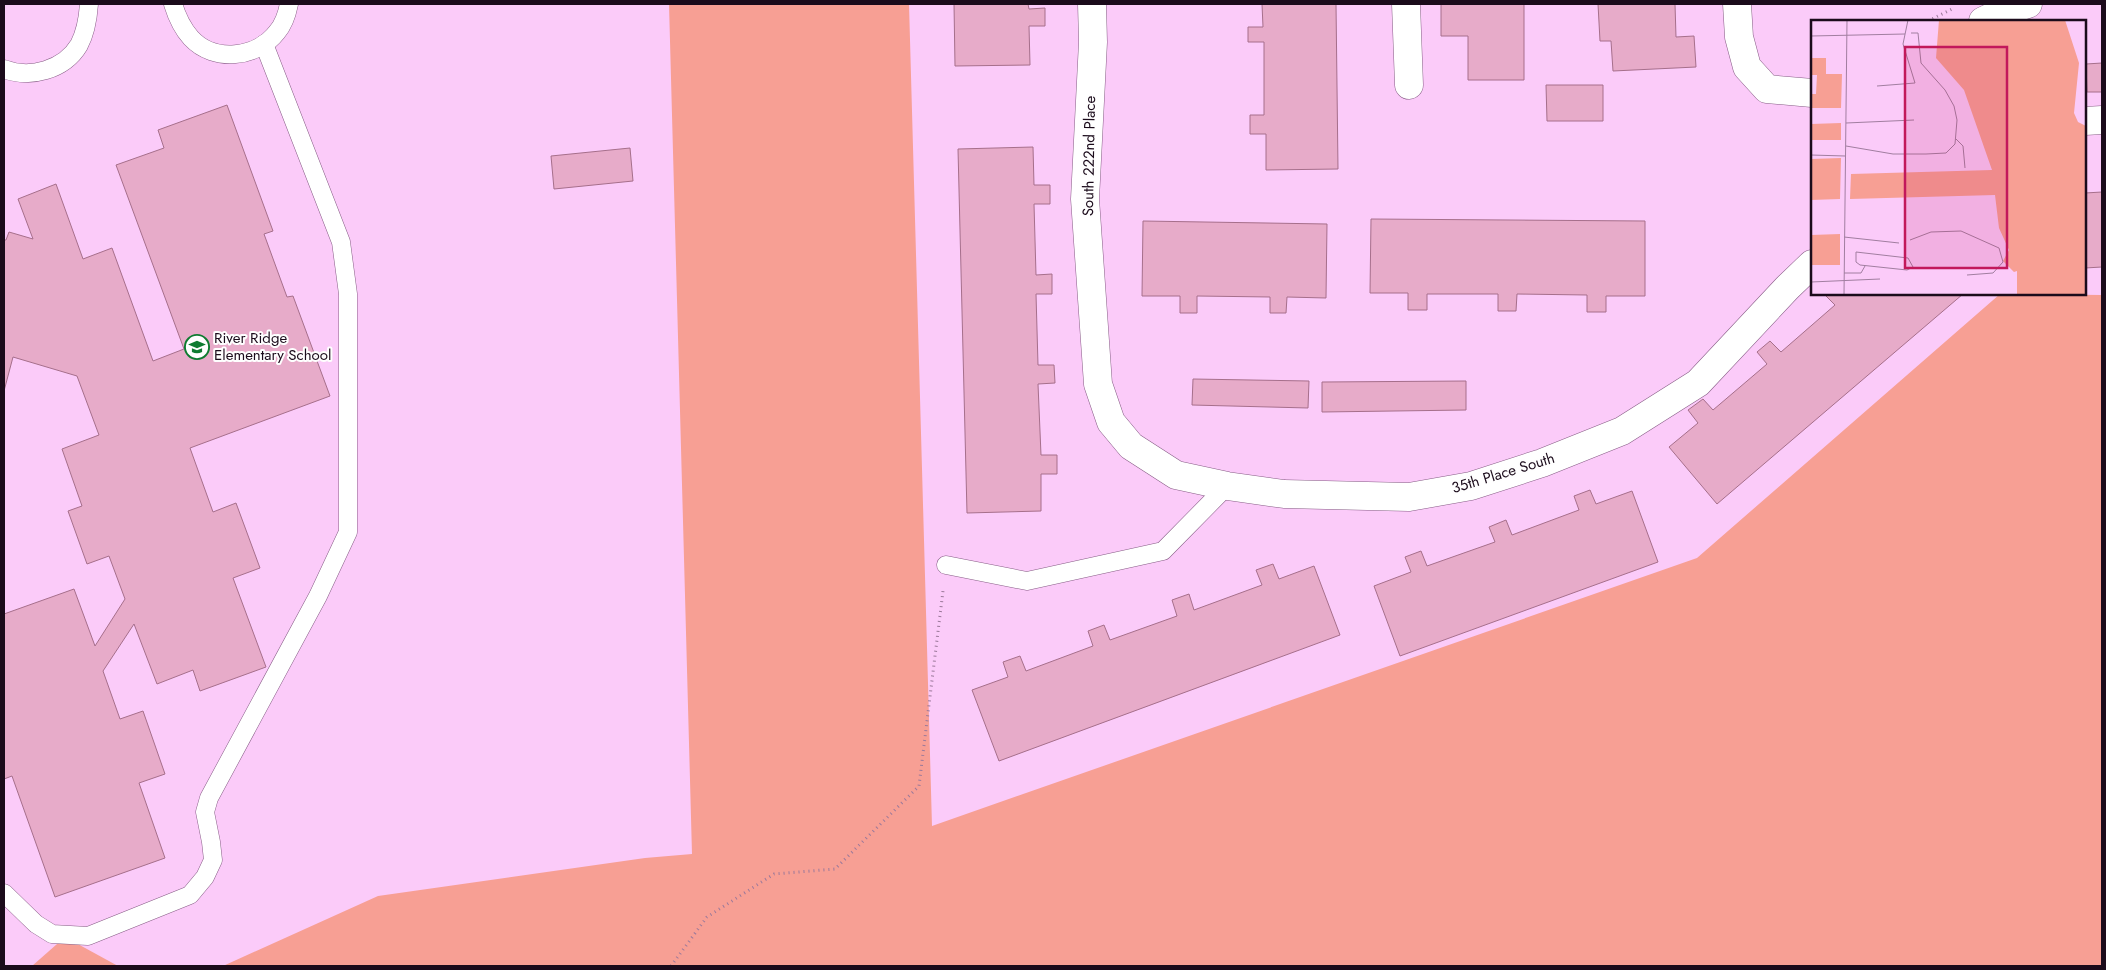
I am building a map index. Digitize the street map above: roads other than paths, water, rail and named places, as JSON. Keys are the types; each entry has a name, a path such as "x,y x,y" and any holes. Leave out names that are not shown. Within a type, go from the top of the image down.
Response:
{"street":[{"name":"South 222nd Place","path":"1092,4 1093,42 1085,199 1094,309"},
{"path":"1406,4 1409,85"},
{"path":"1737,4 1739,37 1748,67 1767,89 1811,93"},
{"path":"1985,20 2028,4"},
{"path":"2086,121 2102,120"},
{"name":"35th Place South","path":"1094,309 1098,384 1111,422 1131,446 1176,475 1227,486 1284,494 1409,497 1471,486 1542,463 1622,431 1698,383 1811,265"}],"lane":[{"path":"4,69 29,74 48,70 64,61 78,46 87,24 89,4"},
{"path":"174,4 180,24 192,39 209,50 229,55 247,52 264,44 278,32 286,16 289,4"},
{"path":"4,893 36,924 52,934 88,936 190,896 205,877 213,860 212,842 205,812 209,798 318,596 348,532 348,294 340,242 264,44"},
{"path":"946,565 1027,581 1163,551 1227,486"}],"place":[{"name":"River Ridge Elementary School","path":"197,347"}]}
